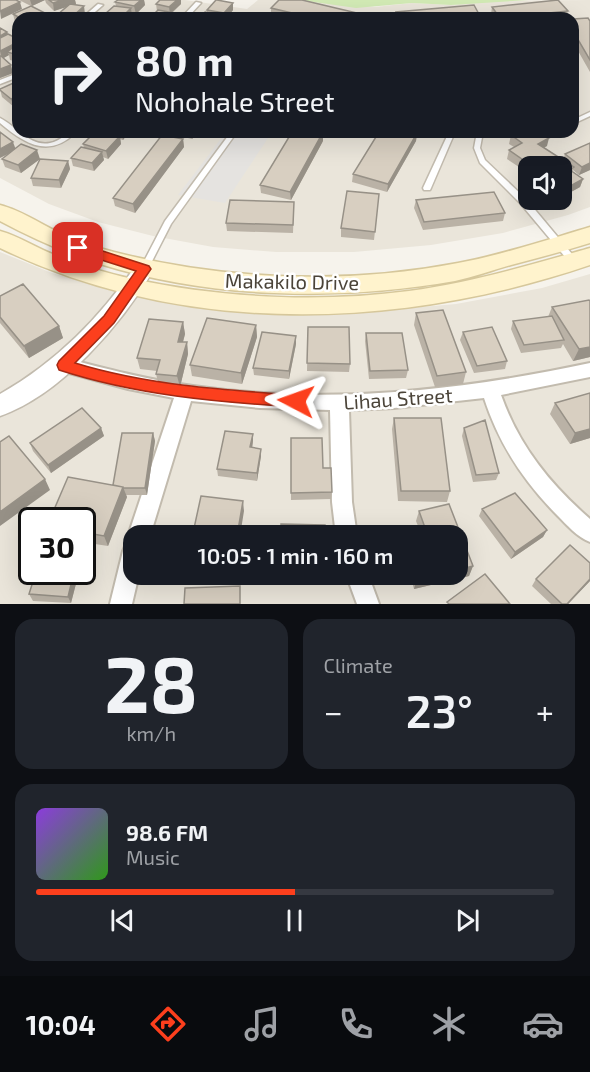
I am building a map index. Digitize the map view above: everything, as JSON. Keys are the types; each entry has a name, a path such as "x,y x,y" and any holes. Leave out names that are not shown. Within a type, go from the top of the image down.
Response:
{"main road":[{"name":"Makakilo Drive","path":"0,212 23,226 78,248 139,278 199,300 275,305 369,304 504,282 582,259"},
{"name":"Makakilo Drive","path":"0,239 57,266 139,278 210,279 279,285 363,283 452,273 590,235"}],"street":[{"path":"0,406 46,379 64,365 109,319 139,278"},
{"name":"Lihau Street","path":"64,365 106,378 209,396 339,402 426,399 530,385 590,370"},
{"path":"490,390 510,441 525,465 567,512 590,532"},
{"path":"142,525 184,392"},
{"path":"339,402 342,502 345,525"},
{"path":"121,604 126,585"},
{"path":"361,585 368,604"}],"lane":[{"path":"190,12 198,3"},
{"path":"92,12 100,5"},
{"path":"24,138 43,146 60,143 66,138"},
{"path":"139,278 168,223 230,138"},
{"path":"427,188 449,138"},
{"path":"479,138 477,148 482,161 523,201 559,245 582,259"}],"shaded area":[{"path":"0,0 185,0 247,9 258,0 299,0 375,7 412,3 451,5 487,1 590,0 590,207 503,233 431,245 354,252 276,252 213,247 153,236 98,222 49,204 0,178"},
{"path":"221,138 268,138 225,203 178,195"},
{"path":"0,252 52,273 119,292 192,306 269,312 364,312 456,304 542,288 590,274 590,604 0,604"}],"green space":[{"path":"300,0 529,0 451,5 412,3 356,8"}],"building":[{"path":"0,0 16,0 20,2 0,11"},
{"path":"141,0 134,6 115,2"},
{"path":"160,0 177,0 169,7 156,4"},
{"path":"216,0 233,3 225,12 207,10"},
{"path":"279,0 302,0 353,12 288,12 271,8"},
{"path":"558,0 568,11 496,12 492,7"},
{"path":"70,4 84,6 78,12 61,12"},
{"path":"474,5 478,12 396,12"},
{"path":"31,6 43,12 18,12"},
{"path":"114,6 131,8 127,12 107,12"},
{"path":"588,18 590,21 590,60 579,41 579,19"},
{"path":"0,28 7,32 0,36"},
{"path":"8,34 12,36 12,45 0,51 0,38"},
{"path":"1,56 11,65 0,69"},
{"path":"12,84 12,99 11,99 0,89"},
{"path":"0,132 13,142 0,149"},
{"path":"89,138 118,138 106,151 83,144"},
{"path":"160,138 183,139 133,204 113,198"},
{"path":"288,138 320,138 290,192 260,185"},
{"path":"375,138 414,138 388,184 353,174"},
{"path":"515,138 549,138 538,144 557,156 518,156 509,150 522,143"},
{"path":"590,143 590,163 582,167 572,159 572,156 565,154"},
{"path":"21,144 37,150 18,165 2,159"},
{"path":"81,147 102,152 92,163 71,158"},
{"path":"40,159 68,161 59,180 31,178"},
{"path":"572,171 583,179 572,185"},
{"path":"347,191 379,194 375,232 341,228"},
{"path":"494,192 505,213 424,222 416,200"},
{"path":"230,200 294,202 293,225 226,223"},
{"path":"23,284 59,326 24,346 0,317 0,296"},
{"path":"589,300 590,347 579,349 552,307"},
{"path":"443,310 466,372 437,376 416,313"},
{"path":"552,316 564,340 524,345 513,321"},
{"path":"207,318 256,325 241,373 190,365"},
{"path":"149,319 183,322 178,342 187,342 177,376 156,374 160,360 137,358"},
{"path":"308,327 349,327 350,364 307,363"},
{"path":"492,327 507,361 477,366 463,332"},
{"path":"262,332 296,336 289,371 253,368"},
{"path":"366,333 402,333 408,370 370,371"},
{"path":"590,393 590,429 575,433 555,403"},
{"path":"82,408 101,428 48,465 30,443"},
{"path":"394,418 441,418 450,491 401,491"},
{"path":"485,420 499,473 476,475 464,428"},
{"path":"225,431 253,434 250,447 261,449 257,473 217,469"},
{"path":"122,433 153,433 145,488 123,488 113,485"},
{"path":"9,436 45,479 0,512 0,442"},
{"path":"291,438 322,438 323,468 331,468 332,492 291,493"},
{"path":"68,477 123,487 104,536 96,535 96,507 55,507"},
{"path":"515,493 547,530 515,552 482,509"},
{"path":"201,496 243,501 239,525 195,525"},
{"path":"449,504 457,525 424,525 419,511"},
{"path":"570,545 590,563 590,579 567,604 562,604 536,579"},
{"path":"468,553 473,566 468,567"},
{"path":"485,574 510,604 449,604 447,602"},
{"path":"32,585 71,585 68,597 29,594"},
{"path":"240,586 240,604 184,604 185,588"}],"route":[{"path":"78,248 144,269 109,319 64,365 106,378 209,396 296,401"}]}
